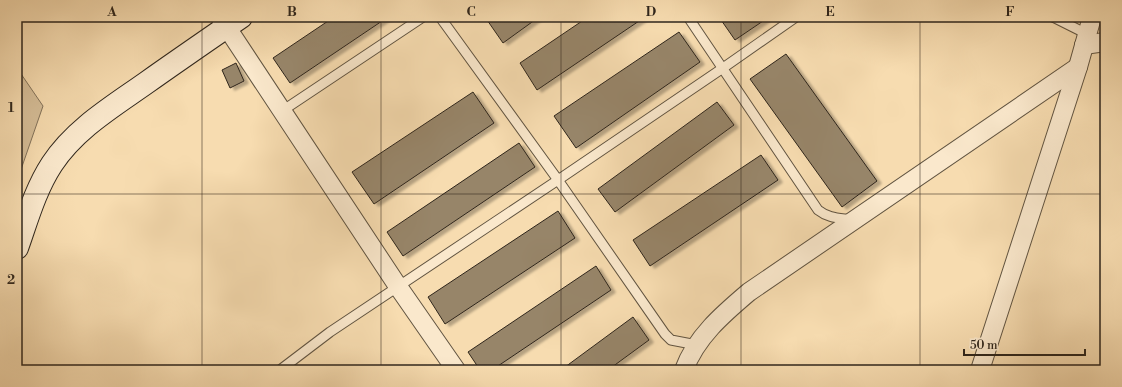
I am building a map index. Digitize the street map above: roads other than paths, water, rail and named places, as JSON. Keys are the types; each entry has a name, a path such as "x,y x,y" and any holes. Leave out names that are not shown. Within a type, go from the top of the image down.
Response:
{"main road":[{"path":"17,248 40,185 65,146 82,129 229,20"}],"street":[{"path":"229,20 282,110 399,288 456,370"},
{"path":"980,370 1088,32 1105,42"},
{"path":"684,370 702,337 721,316 748,292 1078,67"}],"lane":[{"path":"282,110 422,17"},
{"path":"440,17 558,180 665,334 671,340 698,345"},
{"path":"688,17 818,210 831,218 852,220"},
{"path":"280,370 330,332 399,288 796,17"},
{"path":"1052,17 1088,32"}]}
